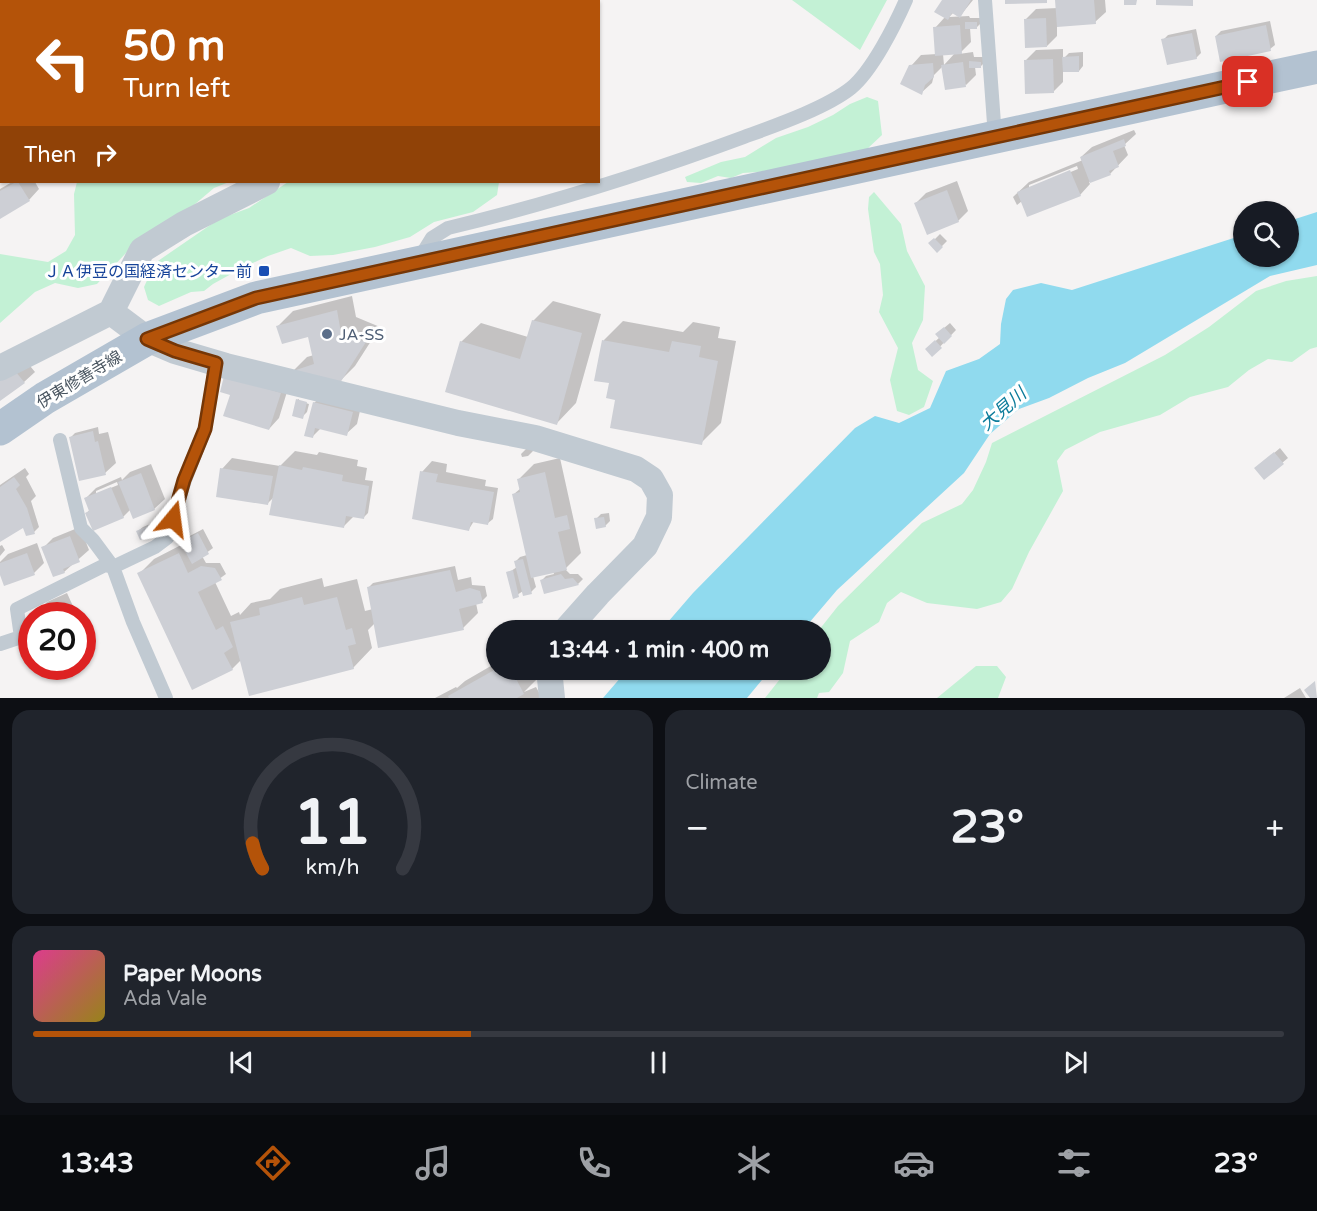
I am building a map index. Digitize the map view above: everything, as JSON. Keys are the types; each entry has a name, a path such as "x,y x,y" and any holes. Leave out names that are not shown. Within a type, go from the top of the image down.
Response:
{"main road":[{"name":"伊東修善寺線","path":"0,429 45,398 147,339 256,298 1317,67"}],"street":[{"path":"0,368 111,312 142,250 184,224 265,183"},
{"path":"111,312 147,339 175,351 458,423 536,438 636,469 651,479 660,495 659,517 645,546 576,620"},
{"path":"550,680 552,698"}],"lane":[{"path":"416,263 432,238 448,228 608,184 779,124 829,101 851,88 876,57 906,0"},
{"path":"985,0 995,137"},
{"path":"0,644 21,637 17,609 105,565 113,567 155,547 167,538 184,480 205,429 216,363"},
{"path":"60,440 81,528 113,567 137,632 166,698"}],"green space":[{"path":"792,0 887,0 860,50"},
{"path":"867,97 878,101 882,135 866,150 795,169 743,173 731,178 718,176 701,183 687,182 685,177 721,162 745,157 776,138 808,127"},
{"path":"77,183 226,183 214,188 194,205 140,238 97,284 78,288 55,283 35,292 0,323 0,254 48,262 66,251 75,235 74,194"},
{"path":"286,183 499,183 497,195 473,212 434,222 410,237 333,255 310,256 291,248 242,268 204,291 191,292 159,306 148,300 144,287 155,263 219,219 249,208"},
{"path":"874,192 901,224 907,251 925,286 923,320 912,343 918,370 933,381 924,407 909,415 897,411 890,380 898,348 879,312 883,295 880,264 874,252 868,209 869,197"},
{"path":"1317,276 1317,347 1310,349 1292,362 1268,359 1249,370 1228,387 1190,397 1160,415 1100,432 1065,450 1057,461 1063,491 1029,552 1012,589 1001,602 977,609 927,603 901,592 887,603 879,622 850,641 843,673 829,692 819,693 817,698 765,698 779,680 831,680 831,620 827,620 838,606 922,523 962,504 973,490 992,443 1165,355 1209,327 1256,291 1286,281"},
{"path":"976,666 997,666 1006,677 998,698 937,698"}],"water":[{"name":"大見川","path":"1317,212 1317,265 1270,276 1125,363 1088,378 1049,398 1019,409 990,434 964,473 837,590 812,620 670,620 693,593 855,428 875,416 899,423 930,408 946,371 979,359 1000,344 1006,299 1013,290 1041,283 1072,290 1233,238 1233,267 1299,267 1299,218"},
{"path":"619,680 762,680 747,698 603,698"}],"building":[{"path":"942,0 971,0 960,18 952,13 948,20 934,12"},
{"path":"1005,0 1047,0 1047,3 1005,4"},
{"path":"1055,0 1094,0 1096,24 1057,27"},
{"path":"1124,0 1137,0 1136,5 1124,5"},
{"path":"1156,0 1193,0 1193,6 1156,5"},
{"path":"1046,18 1047,47 1025,48 1024,19"},
{"path":"965,22 977,22 977,29 965,29"},
{"path":"960,25 962,54 935,56 933,27"},
{"path":"1266,25 1271,51 1220,62 1215,36"},
{"path":"1192,33 1197,59 1167,65 1161,39"},
{"path":"1079,56 1079,72 1063,72 1062,57"},
{"path":"1053,59 1054,93 1025,94 1024,60"},
{"path":"969,61 981,62 981,68 969,68"},
{"path":"963,62 966,87 945,90 941,65"},
{"path":"933,63 934,77 925,85 922,95 900,84 909,65"},
{"path":"1124,139 1126,146 1113,151 1119,167 1109,171 1111,175 1090,183 1080,157"},
{"path":"1070,170 1081,196 1027,217 1017,192"},
{"path":"19,183 30,201 0,219 0,191"},
{"path":"947,190 959,222 927,235 914,203"},
{"path":"934,238 943,247 937,253 928,243"},
{"path":"337,310 341,333 366,342 340,383 290,372 314,364 308,337 282,344 276,326"},
{"path":"532,320 582,333 557,425 445,392 460,341 520,359"},
{"path":"944,327 952,336 944,344 935,334"},
{"path":"602,340 669,352 672,341 701,346 699,357 718,361 702,445 610,428 615,400 606,398 609,383 594,381"},
{"path":"935,340 942,348 932,357 925,349"},
{"path":"15,371 25,383 0,401 0,377"},
{"path":"224,376 281,393 269,430 223,416 230,395 220,392"},
{"path":"296,399 307,402 303,419 292,416"},
{"path":"313,402 353,412 347,436 315,428 313,438 304,436"},
{"path":"93,431 95,442 98,441 106,475 79,481 69,437"},
{"path":"1274,452 1284,464 1264,480 1254,468"},
{"path":"279,465 343,475 342,481 369,486 364,519 346,516 344,528 269,515"},
{"path":"220,468 273,476 268,505 216,497"},
{"path":"420,471 438,474 436,482 494,492 488,525 471,522 469,531 412,519"},
{"path":"545,472 555,518 567,515 570,529 558,532 567,570 531,578 512,494 520,492 517,479"},
{"path":"141,473 155,510 133,519 118,482"},
{"path":"14,477 20,485 16,489 27,508 35,534 26,536 23,528 0,542 0,487"},
{"path":"111,487 124,518 93,531 85,513 89,511 84,498"},
{"path":"604,517 606,527 596,529 594,518"},
{"path":"155,523 159,533 140,540 136,531"},
{"path":"198,533 209,554 192,564 180,542"},
{"path":"70,536 80,562 63,569 65,573 53,577 41,547"},
{"path":"27,553 35,575 4,586 0,575 0,563"},
{"path":"179,553 188,573 201,566 215,568 222,580 198,592 216,630 223,626 233,647 224,653 233,670 192,690 137,573"},
{"path":"523,559 532,594 523,596 514,561"},
{"path":"450,570 456,592 470,588 480,591 483,603 459,609 464,630 378,648 367,587"},
{"path":"513,570 519,597 513,599 506,572"},
{"path":"561,574 565,579 573,578 579,585 544,594 540,580"},
{"path":"302,597 304,605 337,597 346,630 352,628 356,644 348,646 354,669 249,696 230,622 260,615 259,608"},
{"path":"486,675 486,680 517,680 524,694 517,698 449,698 448,696"},
{"path":"1315,681 1317,698 1310,698 1304,690"}],"place":[{"name":"ＪＡ伊豆の国経済センター前","path":"264,271"},
{"name":"JA-SS","path":"327,334"}],"route":[{"path":"173,519 184,480 205,429 216,363 175,351 147,339 256,298 1248,82"}]}
